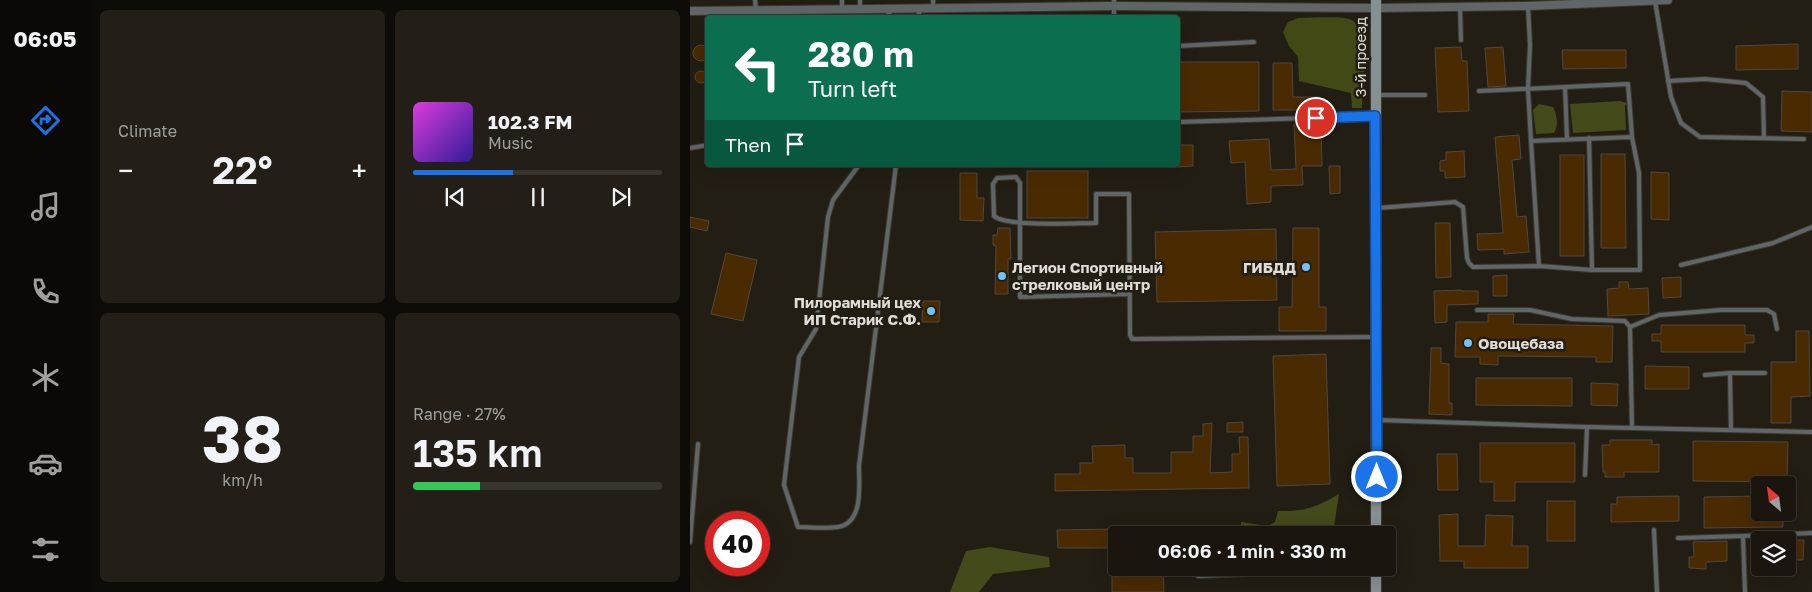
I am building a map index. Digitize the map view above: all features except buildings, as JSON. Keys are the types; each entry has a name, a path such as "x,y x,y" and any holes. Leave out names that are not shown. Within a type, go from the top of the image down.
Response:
{"street":[{"path":"690,11 920,8 933,4 1114,3 1376,4 1460,7 1668,0"},
{"name":"3-й проезд","path":"1376,4 1376,526"},
{"path":"1376,576 1376,592"}],"lane":[{"path":"755,0 756,10"},
{"path":"842,0 842,9"},
{"path":"860,0 860,9"},
{"path":"1650,1 1671,97 1680,122 1700,137 1804,139"},
{"path":"1528,6 1530,45 1528,89 1539,266"},
{"path":"1460,7 1461,40"},
{"path":"888,15 893,8"},
{"path":"919,15 920,8"},
{"path":"1180,46 1254,42"},
{"path":"1668,81 1705,79 1746,83 1763,97 1764,138"},
{"path":"1376,208 1455,202 1460,204 1463,207 1467,258 1469,263 1474,266 1539,266 1592,270 1640,270 1639,173 1632,137 1628,84 1479,91"},
{"path":"1565,87 1567,138"},
{"path":"1375,95 1425,95"},
{"path":"1180,122 1375,116"},
{"path":"1531,140 1632,137"},
{"path":"1589,138 1592,270"},
{"path":"690,148 705,145"},
{"path":"858,167 833,200 828,217 816,329 799,356 784,485 798,527 839,527 851,520 859,500 859,466 896,167"},
{"path":"1129,294 1020,297 1020,223 1020,183 1016,177 997,178 993,184 994,216 998,220 1020,223 1096,223 1096,194 1129,194 1129,294 1130,335 1132,338 1377,337"},
{"path":"1681,265 1773,243 1812,227"},
{"path":"1477,310 1530,310 1572,319 1625,321 1630,328 1632,428"},
{"path":"1630,328 1659,315 1721,310 1767,310 1774,314 1777,329"},
{"path":"1705,375 1765,373"},
{"path":"1730,374 1731,430"},
{"path":"1377,420 1812,432"},
{"path":"1585,475 1587,427"},
{"path":"690,542 698,444"},
{"path":"1654,530 1656,592"},
{"path":"1678,538 1810,533"},
{"path":"1743,536 1745,592"}],"green space":[{"path":"1298,18 1344,18 1356,24 1361,33 1364,59 1362,108 1352,108 1351,93 1299,81 1298,57 1289,46 1283,32 1288,22"},
{"path":"1620,101 1627,103 1625,106 1626,130 1573,133 1570,104"},
{"path":"1539,104 1553,107 1557,120 1557,127 1554,133 1536,134 1533,110"},
{"path":"1339,494 1334,526 1268,526 1275,522 1278,511 1295,511 1310,508"},
{"path":"1241,522 1268,526 1241,526"},
{"path":"990,547 1049,557 1050,567 993,574 979,592 950,592 966,551"}],"place":[{"name":"ГИБДД","path":"1306,267"},
{"name":"Легион Спортивный стрелковый центр","path":"1002,276"},
{"name":"Пилорамный цех ИП Старик С.Ф.","path":"931,311"},
{"name":"Овощебаза","path":"1468,343"}],"route":[{"path":"1316,118 1375,116 1377,477"}]}
